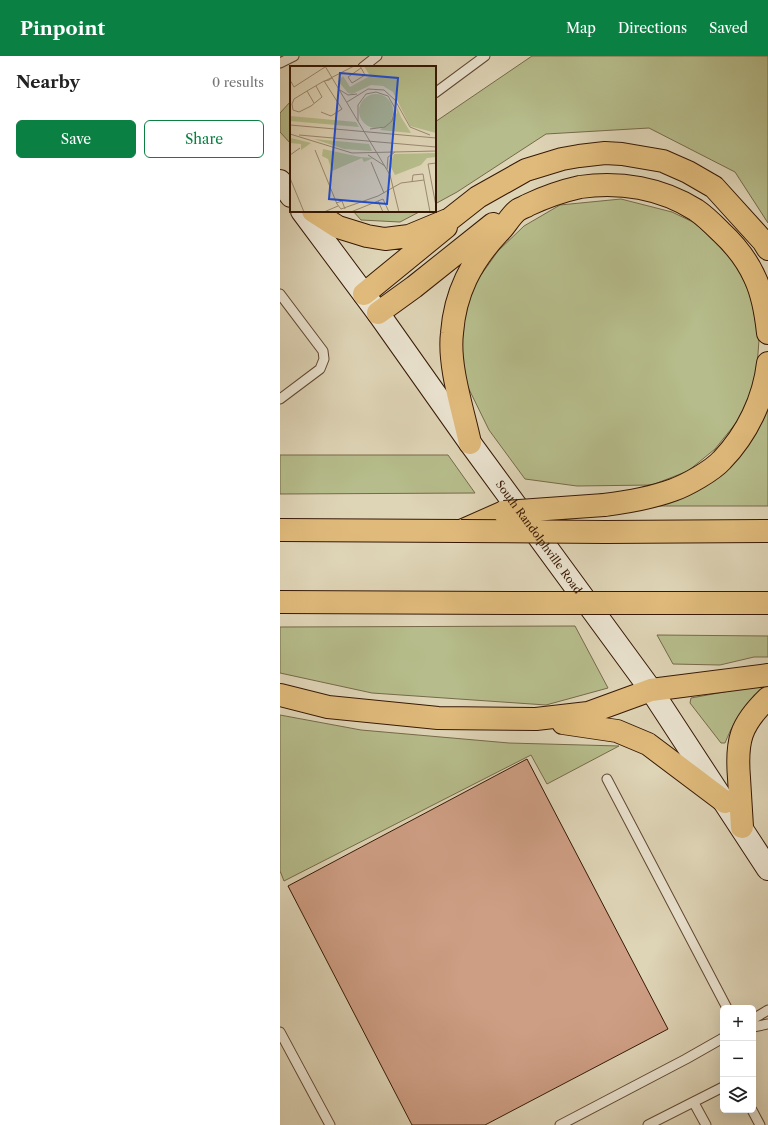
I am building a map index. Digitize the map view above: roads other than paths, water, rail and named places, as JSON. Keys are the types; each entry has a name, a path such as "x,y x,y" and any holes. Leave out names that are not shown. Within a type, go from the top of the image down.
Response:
{"highway":[{"path":"315,212 338,227 368,236 385,239 409,236 450,219 478,197 526,170 562,159 579,156 605,153 622,154 663,162 688,172 714,187 763,241 768,249"},
{"path":"378,313 496,221 517,210 566,190 597,185 616,185 655,191 696,210 711,223 741,254 755,278 766,311 768,333"},
{"path":"470,443 452,358 451,333 456,308 461,290 469,271 484,248 503,228 517,210"},
{"path":"364,294 445,228 450,219"},
{"path":"461,531 504,512 604,505 645,499 674,490 696,479 721,461 737,441 752,418 761,393 768,363"},
{"path":"280,530 605,532 768,531"},
{"path":"280,602 768,603"},
{"path":"280,695 328,707 438,718 536,719 588,713 651,690 768,675"},
{"path":"742,828 737,762 738,745 745,725 754,712 768,698"},
{"path":"536,719 618,731 648,744 725,802"}],"main road":[{"path":"280,181 290,195"},
{"name":"South Randolphville Road","path":"303,212 378,313 470,443 651,690 768,869"}],"lane":[{"path":"280,63 294,56"},
{"path":"364,66 377,56"},
{"path":"436,92 485,56"},
{"path":"280,294 323,350 324,360 320,369 280,399"},
{"path":"607,779 725,1005"},
{"path":"756,1017 768,1010"},
{"path":"756,1026 768,1024"},
{"path":"280,1032 330,1125"},
{"path":"560,1125 720,1040"},
{"path":"652,1124 720,1089"},
{"path":"694,1103 706,1125"},
{"path":"754,1113 760,1125"}]}
